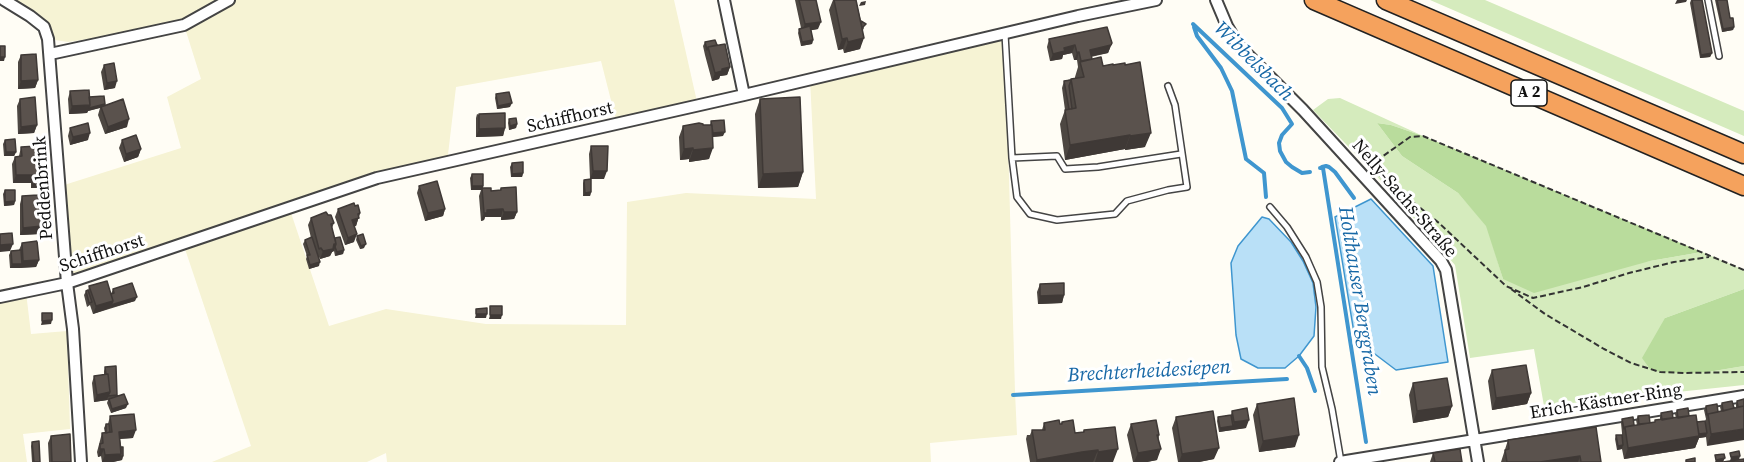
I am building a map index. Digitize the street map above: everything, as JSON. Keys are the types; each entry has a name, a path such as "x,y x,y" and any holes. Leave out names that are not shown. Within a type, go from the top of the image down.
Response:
{"highway":[{"name":"A 2","path":"1314,0 1744,186"},
{"name":"A 2","path":"1386,0 1744,154"}],"street":[{"name":"Peddenbrink","path":"4,0 44,27 51,54 81,462"},
{"path":"51,54 184,24 228,0"},
{"path":"724,0 744,96"},
{"name":"Schiffhorst","path":"0,297 67,283 377,178 744,96 1078,16 1156,0"},
{"name":"Nelly-Sachs-Straße","path":"1217,2 1239,46 1290,96 1441,261 1446,270 1478,462"},
{"name":"Erich-Kästner-Ring","path":"1340,462 1744,396"}],"lane":[{"path":"1708,0 1719,56"},
{"path":"1005,34 1012,158 1017,197 1030,214 1057,220 1115,214 1127,201 1168,190 1187,188 1174,105 1168,86"},
{"path":"1012,158 1057,156 1065,169 1098,167 1181,154"},
{"path":"1270,207 1287,227 1306,257 1317,282 1321,308 1322,367 1332,409 1340,462"}],"path":[{"path":"1360,173 1410,137 1422,136 1744,270"},
{"path":"1360,173 1380,175 1439,223 1506,286 1545,314 1630,363 1660,372 1684,374 1744,372"},
{"path":"1506,286 1533,298 1674,262 1711,256"}],"shaded area":[{"path":"4,0 674,0 698,106 617,124 601,61 456,87 447,163 289,207 329,326 386,309 486,324 626,325 627,202 686,193 816,199 810,79 1005,34 1017,435 930,443 931,462 387,462 386,453 367,462 212,462 251,446 184,246 67,283 61,186 181,148 167,97 201,79 184,25 68,42 48,39 44,27"},
{"path":"26,292 31,334 67,331 70,429 23,434 27,462 0,462 0,297"}],"green space":[{"path":"1430,0 1485,0 1744,111 1744,136"},
{"path":"1340,98 1423,136 1391,125 1377,123 1402,156 1458,193 1487,226 1503,279 1650,261 1702,252 1744,270 1744,289 1665,318 1708,372 1744,366 1744,385 1544,406 1534,349 1470,358 1455,265 1374,173 1313,110 1328,99"},
{"path":"1377,123 1391,125 1423,136 1702,252 1650,261 1534,293 1503,279 1486,226 1458,193 1402,156"},
{"path":"1744,289 1744,366 1684,373 1660,372 1650,369 1642,358 1665,318"}],"water":[{"path":"1371,199 1433,266 1448,362 1396,370 1355,339 1335,217"},
{"path":"1262,217 1269,219 1291,242 1313,283 1316,307 1314,336 1299,356 1285,368 1258,368 1241,359 1236,335 1231,263 1238,246"}],"building":[{"path":"799,0 816,0 821,22 805,24"},
{"path":"834,0 856,0 864,38 848,42 847,38 842,39"},
{"path":"1692,0 1702,0 1712,53 1701,55"},
{"path":"1717,0 1727,0 1734,27 1723,29"},
{"path":"810,26 813,40 802,42 799,29"},
{"path":"1107,27 1112,43 1090,50 1092,59 1081,61 1075,45 1053,54 1049,39"},
{"path":"715,40 717,45 708,47 707,50 705,42"},
{"path":"725,44 730,67 715,73 708,47"},
{"path":"0,46 5,46 5,57 0,57"},
{"path":"36,54 38,80 21,81 21,55"},
{"path":"1101,57 1103,66 1140,62 1151,133 1070,145 1065,110 1076,108 1071,79 1084,77 1080,62"},
{"path":"114,63 117,81 107,83 104,65"},
{"path":"1071,80 1069,86 1072,109 1069,109 1064,81"},
{"path":"89,90 90,105 72,106 70,91"},
{"path":"509,92 512,103 498,106 496,94"},
{"path":"104,96 105,104 89,108 89,97"},
{"path":"35,97 37,125 21,127 20,99"},
{"path":"800,97 803,172 763,174 760,99"},
{"path":"123,99 129,119 108,127 101,107"},
{"path":"505,113 505,128 479,129 479,114"},
{"path":"516,118 517,124 510,126 509,119"},
{"path":"724,120 725,132 713,133 711,121"},
{"path":"88,123 90,133 73,137 70,128"},
{"path":"699,123 712,125 713,148 684,149 683,126"},
{"path":"136,135 141,149 126,154 122,140"},
{"path":"15,139 16,152 6,152 5,140"},
{"path":"37,146 39,175 16,175 15,157 22,156 21,147"},
{"path":"591,146 608,146 607,171 593,171"},
{"path":"523,162 523,173 512,174 512,163"},
{"path":"472,174 483,174 483,186 472,186"},
{"path":"43,178 43,184 32,184 32,179"},
{"path":"591,179 591,192 585,193 584,180"},
{"path":"437,181 445,209 428,213 419,186"},
{"path":"516,187 517,212 504,212 502,209 487,210 487,213 484,213 482,188 491,188 491,191"},
{"path":"5,190 15,190 15,201 5,202"},
{"path":"38,195 42,226 23,228 22,196"},
{"path":"354,203 355,206 358,205 360,213 359,218 352,220 357,234 348,238 338,209"},
{"path":"326,212 331,215 334,223 331,224 336,244 333,249 323,251 319,249 311,218"},
{"path":"12,233 13,244 0,245 0,234"},
{"path":"363,234 366,244 361,246 357,236"},
{"path":"312,237 320,262 310,265 307,255 310,255 305,240"},
{"path":"340,237 344,250 337,252 335,238"},
{"path":"37,241 39,260 23,261 22,243"},
{"path":"21,250 22,264 12,264 11,251"},
{"path":"107,281 113,301 96,306 89,286"},
{"path":"132,283 137,297 111,305 113,289"},
{"path":"1064,283 1064,295 1040,296 1040,284"},
{"path":"88,290 92,302 89,303 86,291"},
{"path":"490,306 502,306 502,315 490,315"},
{"path":"487,308 487,314 476,314 476,309"},
{"path":"42,313 52,313 52,320 42,321"},
{"path":"1526,365 1531,393 1496,398 1492,370"},
{"path":"116,366 117,395 108,396 110,392 105,367"},
{"path":"108,374 110,392 97,395 94,376"},
{"path":"1447,378 1452,406 1417,411 1413,383"},
{"path":"124,394 128,404 112,409 109,399"},
{"path":"1294,398 1299,435 1263,441 1257,404"},
{"path":"1744,399 1744,406 1738,407 1737,401"},
{"path":"1732,401 1734,408 1723,411 1722,403"},
{"path":"1717,404 1718,412 1707,415 1706,406"},
{"path":"1744,406 1744,429 1711,434 1708,414"},
{"path":"1247,408 1249,420 1234,422 1232,411"},
{"path":"1688,408 1689,416 1678,418 1677,410"},
{"path":"1213,411 1219,448 1182,454 1176,417"},
{"path":"1672,411 1673,418 1662,420 1661,413"},
{"path":"134,414 136,430 119,432 121,454 105,455 104,449 100,449 100,444 103,443 102,433 112,432 110,416"},
{"path":"1231,415 1233,426 1220,428 1218,417"},
{"path":"1649,415 1650,423 1639,424 1638,416"},
{"path":"1696,415 1699,436 1628,448 1625,427 1655,422 1655,420"},
{"path":"1633,417 1634,425 1624,429 1622,419"},
{"path":"1059,420 1062,424 1062,422 1073,420 1075,433 1115,427 1118,449 1082,452 1037,460 1032,430 1045,430 1044,423"},
{"path":"1156,420 1161,449 1138,453 1131,424"},
{"path":"1705,421 1707,433 1699,434 1697,422"},
{"path":"106,424 109,424 110,432 106,433"},
{"path":"1596,427 1601,462 1581,462 1580,456 1540,462 1507,462 1505,450 1509,449 1508,440"},
{"path":"70,434 71,462 52,462 51,436"},
{"path":"1616,435 1622,435 1623,445 1618,446"},
{"path":"39,441 40,462 34,462 32,442"},
{"path":"1460,449 1462,462 1435,462 1433,453"},
{"path":"1739,451 1740,456 1731,457 1730,453"},
{"path":"1724,454 1725,458 1716,460 1715,455"},
{"path":"1695,458 1695,462 1686,462 1686,460"},
{"path":"1744,459 1744,462 1723,462"}],"waterway":[{"name":"Wibbelsbach","path":"1193,24 1282,108 1292,124 1282,135 1279,143 1280,151 1292,167 1302,173 1310,172"},
{"path":"1194,27 1197,36 1221,68 1232,91 1246,159 1264,173 1266,197"},
{"path":"1322,167 1329,167 1335,172 1354,198"},
{"name":"Holthauser Berggraben","path":"1320,168 1323,168 1366,442"},
{"path":"1299,356 1307,368 1315,391"},
{"name":"Brechterheidesiepen","path":"1013,395 1287,379"}]}
